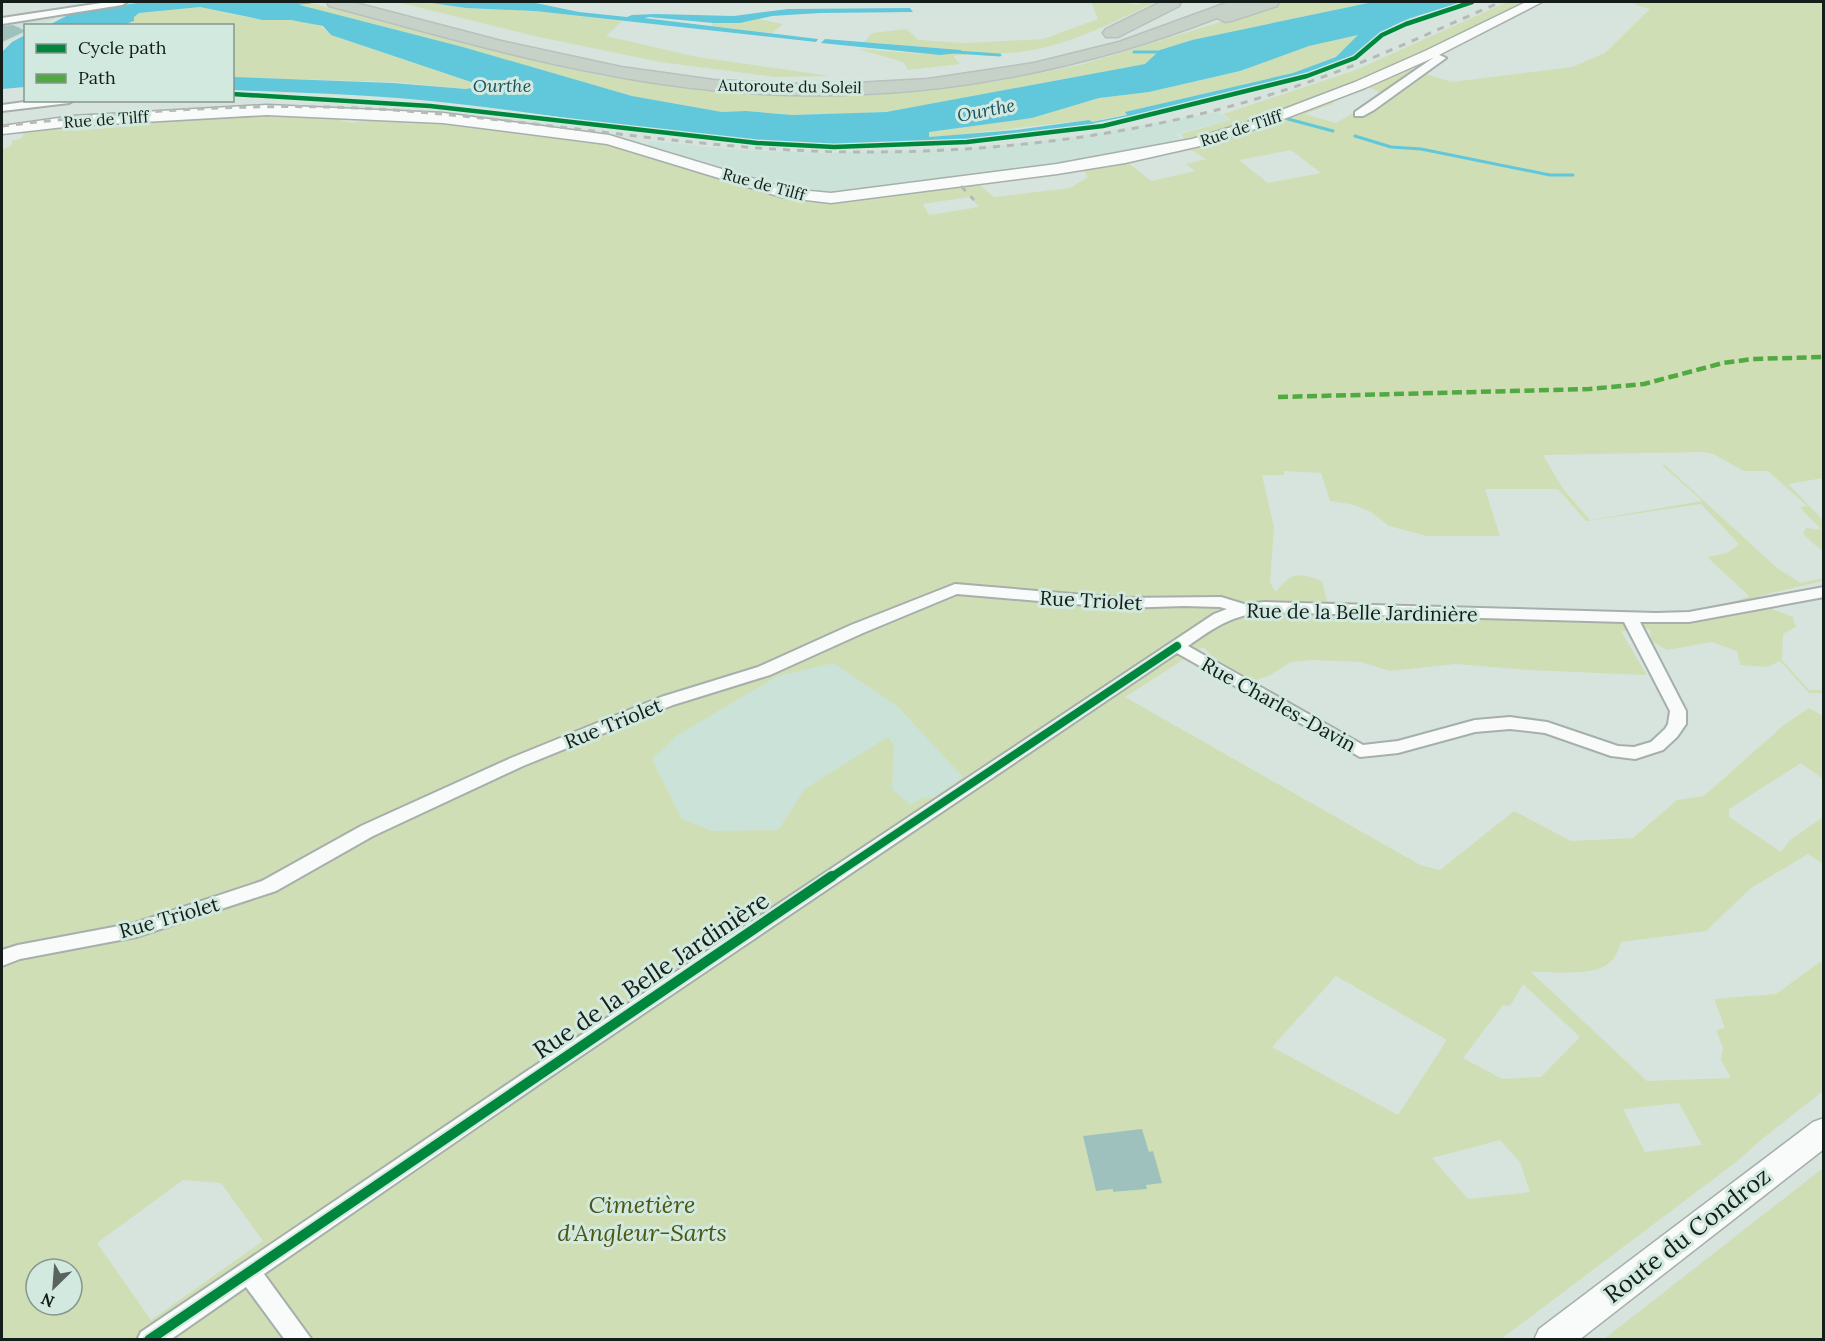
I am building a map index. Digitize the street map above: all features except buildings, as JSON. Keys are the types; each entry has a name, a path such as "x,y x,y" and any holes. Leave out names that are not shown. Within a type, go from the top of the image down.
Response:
{"highway":[{"name":"Autoroute du Soleil","path":"335,2 370,4 608,60 674,71 731,77 834,80 910,76 1013,62 1137,31 1216,2"},
{"path":"1080,47 1137,22 1173,2"},
{"name":"Autoroute du Soleil","path":"370,4 548,57 624,73 691,83 778,88 876,88 992,76 1084,57 1161,33 1243,2"},
{"path":"1161,33 1197,26 1270,2"}],"main road":[{"name":"Rue de Tilff","path":"2,130 73,121 267,110 372,112 443,118 609,140 787,194 831,198 1057,169 1195,143 1312,104 1430,54 1533,2"},
{"name":"Route du Condroz","path":"1551,1340 1824,1131"}],"street":[{"path":"2,21 122,2"},
{"path":"1359,114 1386,97 1422,68 1441,58 1430,54"},
{"path":"2,108 52,102"},
{"name":"Rue Triolet","path":"2,958 18,952 136,930 269,886 367,831 526,758 667,701 764,671 857,629 955,589 1121,603 1221,602 1244,609"},
{"name":"Rue de la Belle Jardinière","path":"148,1340 642,1004 1220,617 1244,609 1265,607 1689,617 1824,592"},
{"name":"Rue Charles-Davin","path":"1177,646 1360,751 1398,747 1475,726 1510,723 1547,728 1617,752 1635,753 1657,746 1671,733 1679,718 1678,711 1629,617"},
{"path":"249,1272 300,1340"}],"shaded area":[{"path":"64,14 43,24 24,24 24,33 2,44 2,22"},
{"path":"1217,112 1230,120 1176,134 1185,143 1054,166 808,196 646,149 649,141 738,150 818,153 965,149 1066,138"},
{"path":"834,663 898,707 963,777 933,798 923,797 911,805 892,789 894,745 806,789 778,830 712,831 682,819 652,759 676,736 778,676"}],"green space":[{"path":"288,2 307,2 498,52 601,76 696,90 799,96 896,93 994,82 1080,65 1286,2 1373,2 1192,40 1160,50 1145,64 886,112 792,115 746,111 722,112 632,96 463,47"},
{"path":"397,2 425,2 466,8 535,11 622,21 606,36 697,57 831,76 775,77 660,62 534,36"},
{"path":"1091,2 1122,2 1138,5 1143,2 1156,2 1056,45 1013,53 991,53 990,56 969,54 953,56 960,64 908,70 903,62 858,49 940,55 961,50 864,42 872,33 907,29 918,40 965,43 1043,39 1098,19"},
{"name":"Cimetière d'Angleur-Sarts","path":"1507,2 1544,2 1406,68 1452,82 1572,67 1605,53 1650,9 1633,4 1636,2 1823,2 1823,478 1788,484 1823,520 1823,552 1803,534 1806,528 1821,530 1801,507 1807,506 1768,471 1744,471 1713,454 1703,452 1543,455 1563,489 1590,520 1702,501 1662,465 1665,465 1777,568 1801,583 1823,578 1823,581 1759,596 1772,609 1793,617 1796,627 1783,634 1782,660 1809,690 1823,690 1823,693 1809,693 1780,661 1767,667 1740,665 1737,651 1712,642 1667,650 1651,641 1650,629 1621,631 1646,674 1644,675 1455,664 1390,671 1361,662 1312,660 1291,662 1270,675 1254,681 1213,657 1203,647 1125,697 1420,865 1440,870 1514,811 1571,841 1633,838 1677,800 1704,796 1785,724 1809,708 1823,716 1823,779 1801,763 1729,809 1729,817 1781,852 1790,840 1823,817 1823,864 1808,854 1751,888 1706,931 1621,942 1613,959 1598,969 1575,972 1531,972 1647,1081 1731,1078 1721,1060 1723,1048 1716,1030 1725,1028 1714,999 1776,994 1820,962 1824,964 1823,1091 1736,1162 1501,1339 2,1339 2,150 12,145 12,141 22,138 24,130 72,125 72,131 133,126 137,119 267,111 332,118 352,123 369,120 377,115 455,120 605,142 642,151 780,198 806,202 831,202 978,184 994,197 1070,188 1088,177 1082,169 1191,149 1181,134 1231,120 1223,114 1356,70","holes":["1367,87 1386,94 1336,123 1305,114 1335,103 1329,100","1191,150 1206,159 1186,164 1195,171 1151,181 1127,162","1291,150 1321,173 1268,183 1239,160","970,197 979,207 929,215 923,204","1284,471 1321,473 1330,501 1351,504 1371,512 1389,526 1427,536 1500,536 1485,489 1558,489 1586,521 1701,504 1739,544 1727,553 1707,557 1749,596 1701,609 1622,613 1327,601 1322,581 1302,575 1287,580 1276,592 1270,583 1274,527 1262,475 1284,475","834,663 898,707 963,777 933,798 923,797 911,805 892,789 894,745 888,737 805,789 778,830 712,831 682,819 652,759 676,736 778,676","1336,976 1447,1040 1398,1115 1272,1047","1523,984 1580,1037 1541,1077 1502,1079 1463,1058 1503,1005 1510,1006","1679,1103 1702,1145 1645,1152 1623,1109","1142,1130 1149,1152 1153,1152 1144,1189 1096,1191 1083,1136","1500,1140 1520,1162 1530,1192 1468,1199 1432,1158","183,1180 221,1183 263,1241 151,1320 97,1243"]},
{"path":"200,7 252,18 307,22 316,24 331,35 476,84 475,87 467,89 394,82 234,77 234,24 128,24 134,21 134,17 139,13"},
{"path":"758,19 783,24 772,33 711,26 713,23 740,23"},
{"path":"1359,35 1336,57 1293,73 1126,112 1128,114 1091,122 1088,120 928,138 929,132 1032,118 1099,98 1149,92 1240,71 1309,46"},
{"path":"1823,1168 1823,1339 1604,1339"}],"water":[{"name":"Ourthe","path":"143,2 288,2 463,47 632,96 722,112 746,111 792,115 886,112 1145,64 1160,50 1192,40 1373,2 1462,2 1393,26 1349,59 1297,78 1243,93 1134,118 1130,116 1094,123 1096,126 965,140 867,146 738,140 423,100 234,90 234,77 393,83 466,89 476,87 477,84 331,35 323,26 291,20 263,20 200,7 139,13 134,17 134,21 126,24 51,24 72,13","holes":["1358,35 1336,57 1293,73 1125,112 1127,115 1092,122 1089,120 1016,130 929,137 929,132 1032,118 1099,98 1149,92 1240,71 1309,46"]},
{"path":"425,2 531,2 579,12 627,17 655,14 734,16 788,9 910,8 913,12 772,16 740,23 644,18 818,39 816,42 535,11 466,8"},
{"path":"24,36 24,87 2,89 2,52 12,42"},
{"path":"825,39 961,50 960,53 940,55 821,43"}],"waterway":[{"path":"292,4 310,2"},
{"path":"955,52 1000,55"},
{"path":"1134,52 1161,52"},
{"path":"1288,119 1333,131"},
{"path":"1355,136 1391,147 1421,149 1550,175 1573,175"}],"railway":[{"path":"2,126 197,109 343,107 451,115 687,142 806,151 865,152 980,148 1037,143 1151,125 1263,97 1364,61 1501,2"},
{"path":"961,186 974,200"}],"marked path":[{"path":"1278,397 1589,389 1644,384 1723,363 1753,359 1824,357"}],"cycle path":[{"path":"234,94 430,106 757,143 834,147 967,142 1103,126 1307,76 1355,58 1382,35 1406,24 1472,2"},
{"path":"149,1340 671,984 1177,646"}]}
